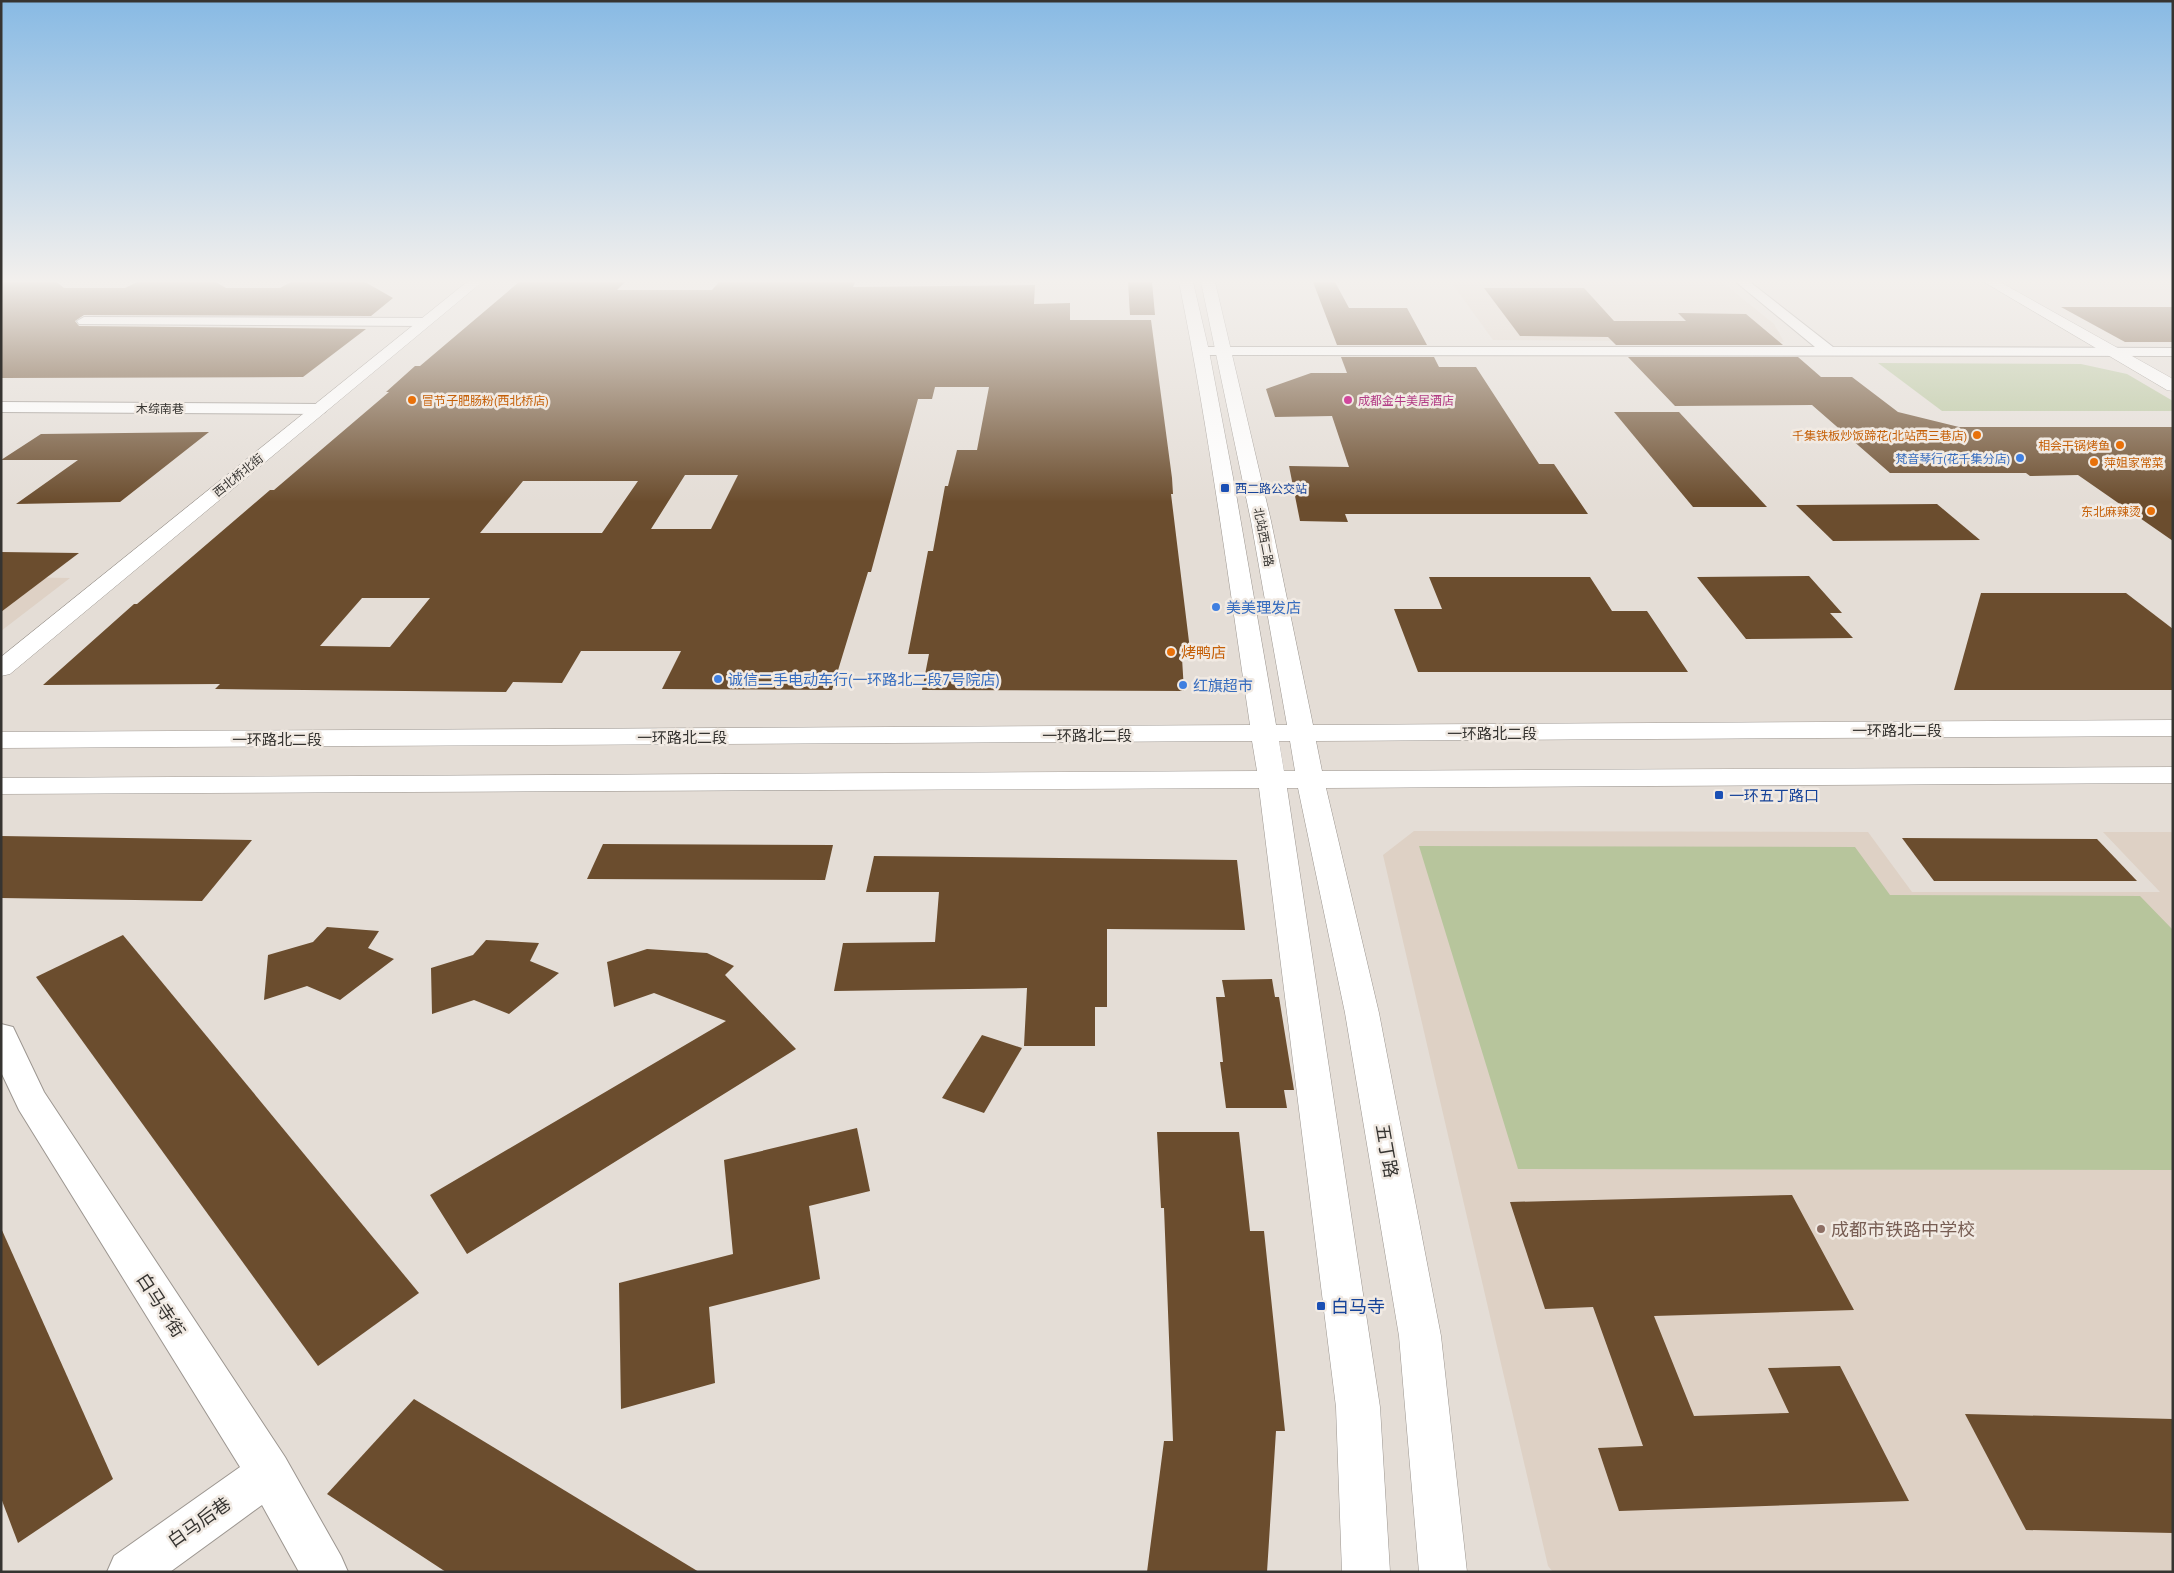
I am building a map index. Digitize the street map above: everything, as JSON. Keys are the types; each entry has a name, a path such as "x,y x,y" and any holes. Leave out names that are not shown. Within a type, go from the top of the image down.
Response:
{"main road":[{"name":"西北桥北街","path":"1,669 384,355"},
{"name":"北站西二路","path":"1202,355 1264,734"},
{"name":"北站西二路","path":"1225,355 1261,521 1302,734"},
{"path":"2120,355 2173,386"},
{"name":"一环路北二段","path":"1,740 2173,728"},
{"path":"1264,734 1273,779 1358,1406 1366,1572"},
{"name":"五丁路","path":"1302,734 1310,779 1362,1013 1420,1336 1443,1572"},
{"path":"1,786 2173,775"}],"street":[{"name":"木综南巷","path":"1,407 319,409"},
{"name":"白马寺街","path":"1,1036 31,1100 269,1473 325,1572"},
{"name":"白马后巷","path":"130,1572 269,1473"}],"shaded area":[{"path":"1,577 70,578 1,631"},
{"name":"成都市铁路中学校","path":"1414,831 1868,832 1912,892 2160,892 2103,832 2173,833 2173,1572 1553,1572 1548,1566 1383,855"}],"green space":[{"path":"1878,363 2081,364 2127,374 2173,401 2173,411 1942,411"},
{"path":"1419,846 1855,847 1890,895 2140,896 2173,930 2173,1170 1518,1169"}],"building":[{"path":"1,355 331,355 303,377 1,378"},
{"path":"432,355 1156,355 1172,478 1173,494 1171,494 1191,658 1182,658 1184,691 922,690 929,654 908,654 928,551 933,551 945,486 948,486 957,450 977,450 989,387 935,387 932,399 918,399 871,572 868,572 832,690 662,689 681,651 581,651 562,683 513,682 506,692 215,689 220,684 43,685 134,604 137,604 270,490 274,490 389,392 386,392 415,366 420,366","holes":["685,475 738,475 711,529 651,529","523,481 638,481 602,533 480,533","362,598 430,598 390,647 320,646"]},
{"path":"1341,357 1434,357 1439,367 1476,367 1539,464 1554,464 1588,514 1345,514 1348,522 1300,521 1289,466 1349,467 1332,416 1275,417 1266,389 1311,373 1347,373"},
{"path":"1628,357 1798,357 1821,377 1852,377 1898,412 1959,427 2173,427 2173,541 2078,475 2030,476 2026,473 1890,473 1812,405 1675,406"},
{"path":"1614,412 1679,412 1767,507 1693,507"},
{"path":"209,432 120,502 16,504 78,460 1,460 41,434"},
{"path":"1937,504 1980,540 1833,541 1796,505"},
{"path":"1,552 79,553 1,612"},
{"path":"1809,576 1842,613 1830,613 1853,638 1746,639 1697,577"},
{"path":"1429,577 1590,577 1612,611 1647,611 1688,672 1418,672 1394,609 1442,609"},
{"path":"1981,593 2126,593 2173,629 2173,690 1954,690"},
{"path":"1,836 252,840 202,901 1,898"},
{"path":"1902,838 2097,839 2137,881 1934,881"},
{"path":"603,844 833,845 825,880 587,879"},
{"path":"874,856 1237,860 1245,930 1107,929 1107,1007 1095,1007 1095,1046 1024,1046 1027,988 834,991 843,943 935,942 939,892 866,892"},
{"path":"327,927 379,931 368,948 394,959 340,1000 307,986 264,1000 268,955 313,942"},
{"path":"123,935 419,1293 318,1366 36,977"},
{"path":"486,940 539,943 530,961 559,973 509,1014 474,1000 432,1014 431,968 473,955"},
{"path":"647,949 707,953 734,966 725,975 796,1049 467,1254 430,1195 726,1021 654,993 614,1007 607,962"},
{"path":"1272,979 1275,997 1279,997 1294,1090 1284,1090 1287,1108 1226,1108 1220,1062 1223,1062 1216,997 1225,997 1222,980"},
{"path":"982,1035 1022,1048 984,1113 942,1098"},
{"path":"857,1128 870,1191 809,1206 820,1279 709,1307 715,1383 621,1409 619,1283 733,1254 724,1160"},
{"path":"1157,1132 1239,1132 1250,1231 1264,1231 1285,1431 1276,1431 1267,1572 1147,1572 1164,1441 1173,1441 1164,1208 1161,1208"},
{"path":"1792,1195 1854,1310 1654,1316 1694,1416 1789,1413 1768,1368 1840,1366 1909,1501 1619,1511 1598,1448 1643,1446 1593,1307 1545,1309 1510,1202"},
{"path":"1,1228 113,1479 18,1543 1,1498"},
{"path":"414,1399 699,1572 446,1572 327,1494"},
{"path":"1965,1414 2173,1419 2173,1533 2026,1530"}],"place":[{"name":"冒节子肥肠粉(西北桥店)","path":"412,400"},
{"name":"成都金牛美居酒店","path":"1348,400"},
{"name":"千集铁板炒饭蹄花(北站西三巷店)","path":"1977,435"},
{"name":"相会干锅烤鱼","path":"2120,445"},
{"name":"梵音琴行(花千集分店)","path":"2020,458"},
{"name":"萍姐家常菜","path":"2094,462"},
{"name":"西二路公交站","path":"1225,488"},
{"name":"东北麻辣烫","path":"2151,511"},
{"name":"美美理发店","path":"1216,607"},
{"name":"烤鸭店","path":"1171,652"},
{"name":"诚信二手电动车行(一环路北二段7号院店)","path":"718,679"},
{"name":"红旗超市","path":"1183,685"},
{"name":"一环五丁路口","path":"1719,795"},
{"name":"成都市铁路中学校","path":"1821,1229"},
{"name":"白马寺","path":"1321,1306"}]}
